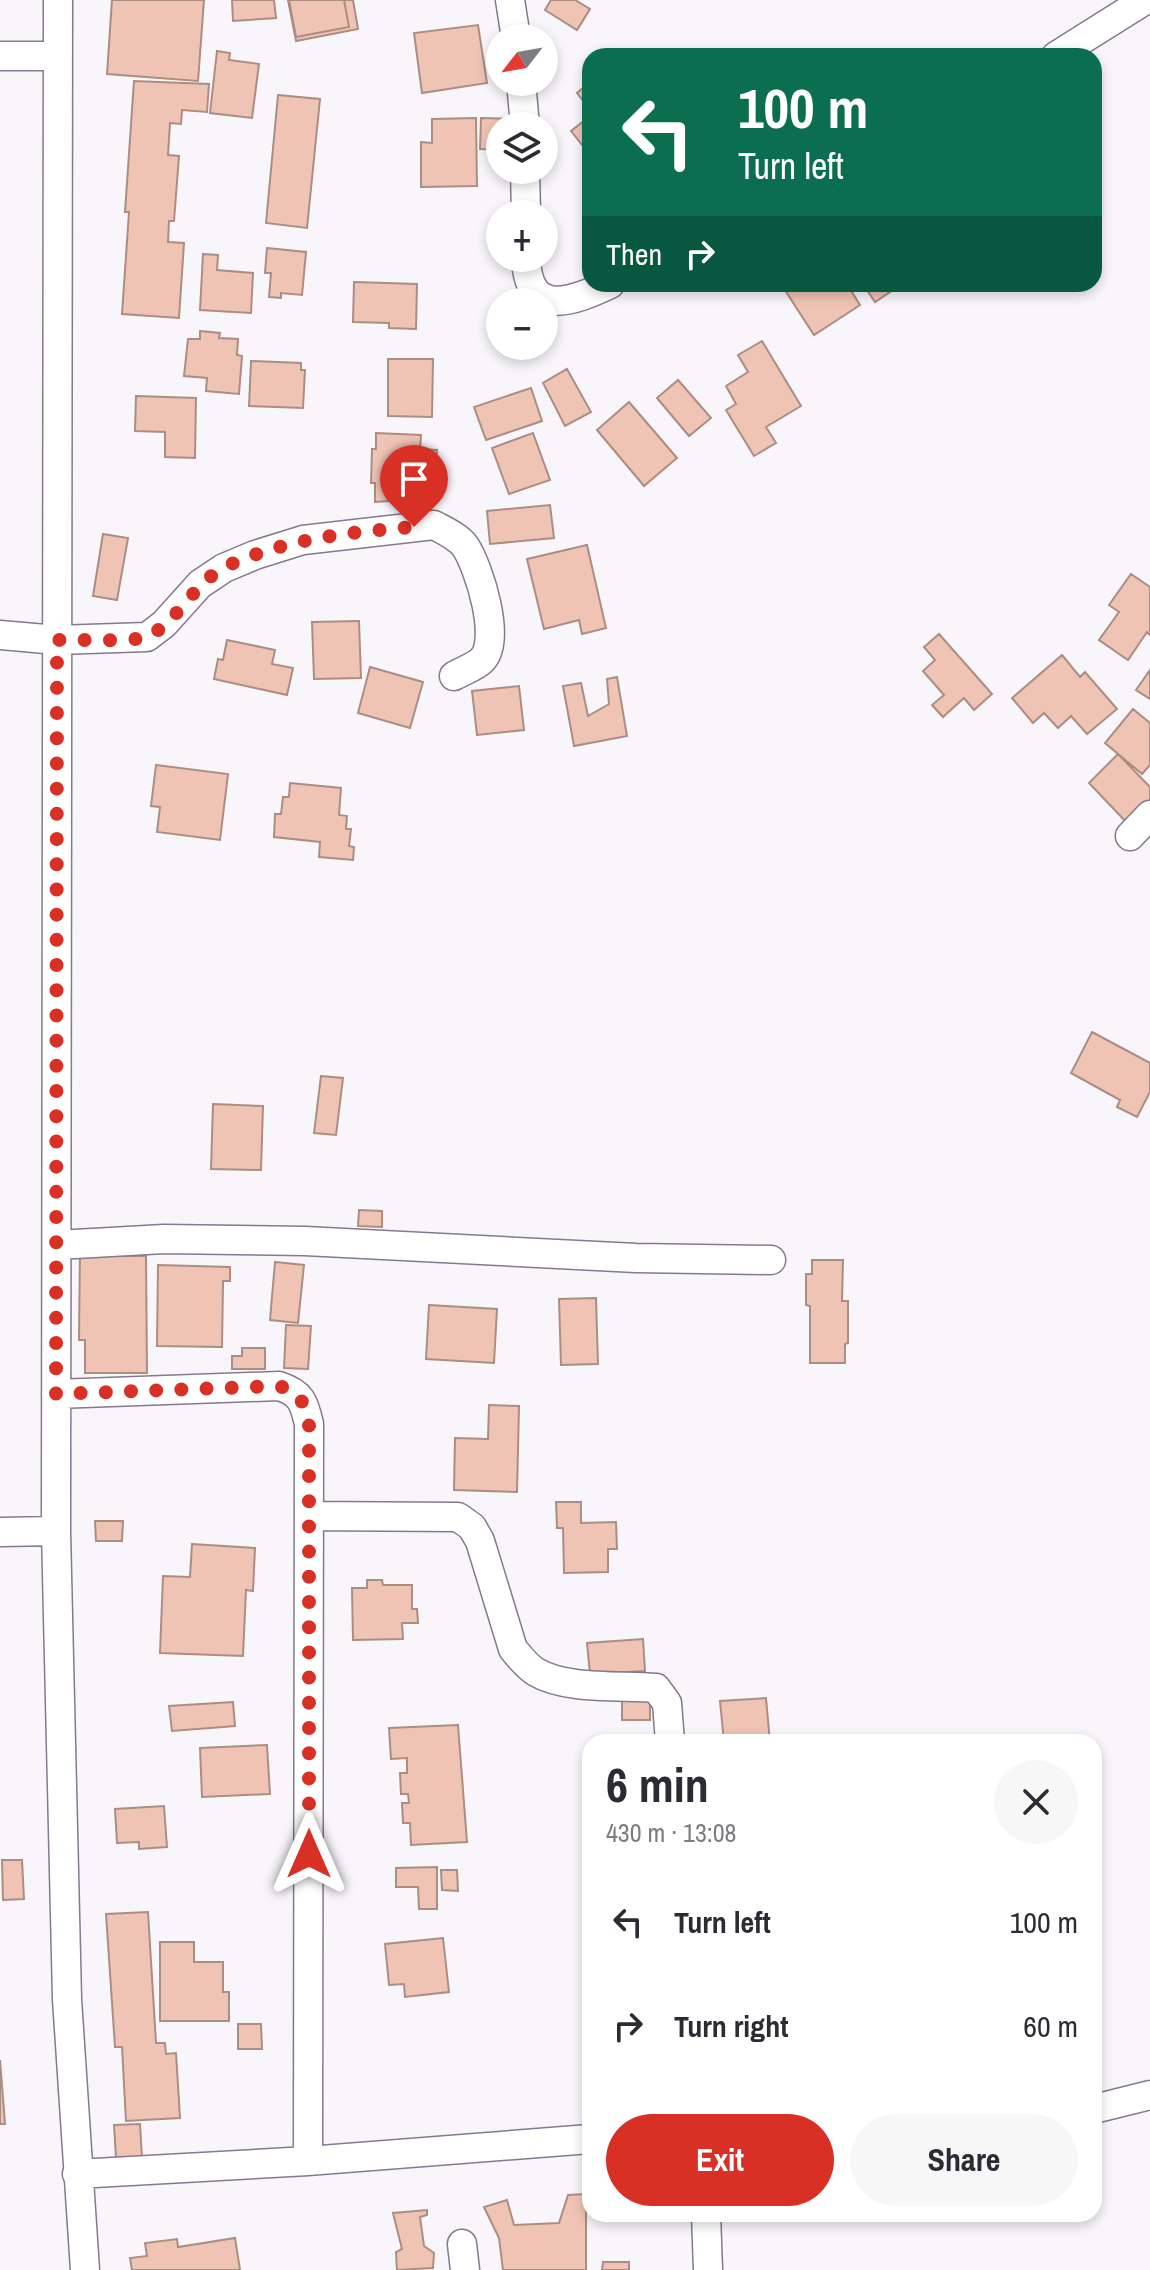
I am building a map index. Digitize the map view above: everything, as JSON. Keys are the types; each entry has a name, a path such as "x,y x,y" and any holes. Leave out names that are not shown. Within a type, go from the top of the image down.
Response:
{"street":[{"path":"58,0 56,1531 67,1999 85,2270"},
{"path":"510,0 514,24"},
{"path":"1069,48 1145,0"},
{"path":"0,56 58,56"},
{"path":"528,272 530,285 540,296 553,302 570,301 591,292"},
{"path":"0,635 57,640 147,637 164,624 200,584 244,559 303,540 434,525 452,534 464,545 478,576 490,628 490,644 482,660 454,676"},
{"path":"1130,836 1150,815"},
{"path":"57,1245 164,1239 289,1241 621,1257 771,1260"},
{"path":"56,1394 279,1386 294,1391 305,1406 309,1424 308,2161"},
{"path":"309,1516 458,1517 472,1527 480,1541 513,1649 523,1661 534,1671 560,1682 656,1688 667,1703 669,1734"},
{"path":"0,1532 56,1531"},
{"path":"1102,2107 1150,2095"},
{"path":"77,2174 308,2161 582,2140"},
{"path":"706,2222 708,2270"}],"building":[{"path":"112,0 204,0 198,81 107,74"},
{"path":"232,0 274,0 276,18 233,21"},
{"path":"288,0 353,0 358,29 296,41"},
{"path":"289,0 344,0 349,27 296,37"},
{"path":"551,0 575,0 590,9 577,30 545,10"},
{"path":"478,25 486,83 422,93 414,33"},
{"path":"217,51 230,53 229,60 259,64 252,118 210,113"},
{"path":"134,81 209,84 207,112 182,110 181,124 170,123 168,155 179,156 174,221 169,221 168,242 184,243 179,318 122,314"},
{"path":"278,95 320,99 307,228 266,223"},
{"path":"476,118 477,186 421,187 421,142 432,143 432,119"},
{"path":"481,118 486,118 486,149 480,149"},
{"path":"582,122 582,145 571,131"},
{"path":"267,248 306,252 302,295 281,293 281,298 269,297 271,273 265,273"},
{"path":"203,254 218,255 217,270 253,273 251,313 200,310"},
{"path":"354,282 417,284 416,329 389,328 389,323 353,322"},
{"path":"786,292 852,292 860,305 814,335"},
{"path":"868,292 890,292 875,302"},
{"path":"200,331 220,333 219,338 238,339 237,355 242,356 239,394 206,391 207,378 184,376 188,339 200,339"},
{"path":"762,341 801,406 766,427 776,443 754,456 726,410 736,404 726,386 748,372 738,355"},
{"path":"388,359 433,359 432,417 388,416"},
{"path":"251,361 301,363 301,370 305,370 303,408 249,406"},
{"path":"567,369 591,412 565,426 543,383"},
{"path":"678,380 711,418 689,436 657,398"},
{"path":"531,388 542,421 486,440 474,407"},
{"path":"136,396 196,398 195,458 165,457 165,432 135,431"},
{"path":"629,402 677,458 644,486 597,430"},
{"path":"376,433 421,435 420,449 437,450 435,498 375,502 375,483 371,483"},
{"path":"533,433 550,480 509,494 492,448"},
{"path":"550,505 554,538 490,544 487,511"},
{"path":"103,534 128,538 117,600 93,596"},
{"path":"587,545 606,628 582,634 579,620 544,629 527,559"},
{"path":"1131,574 1150,587 1150,635 1147,632 1128,660 1099,640 1119,612 1109,605"},
{"path":"359,621 361,678 314,679 312,622"},
{"path":"939,634 992,694 974,710 964,698 943,717 932,705 944,695 923,671 935,660 924,647"},
{"path":"227,640 275,650 272,664 293,668 287,695 214,679 218,659 223,660"},
{"path":"1062,655 1080,677 1085,672 1117,709 1087,734 1071,716 1058,728 1044,713 1033,723 1012,698"},
{"path":"370,667 423,682 410,728 358,713"},
{"path":"1150,670 1150,699 1136,690"},
{"path":"617,677 627,736 574,746 563,686 581,683 588,716 609,704 607,679"},
{"path":"519,686 524,730 477,735 472,691"},
{"path":"1133,709 1150,723 1150,765 1142,774 1105,743"},
{"path":"1118,754 1150,787 1150,804 1129,825 1089,783"},
{"path":"156,765 228,774 220,840 157,832 160,807 151,806"},
{"path":"290,783 341,788 339,815 347,816 346,829 351,829 349,846 354,847 353,860 319,857 320,842 274,837 275,814 281,814 283,797 289,797"},
{"path":"1092,1032 1150,1063 1150,1092 1137,1117 1117,1107 1120,1100 1071,1073"},
{"path":"321,1076 343,1078 336,1135 314,1133"},
{"path":"213,1104 263,1106 261,1170 211,1169"},
{"path":"359,1210 382,1211 382,1227 358,1226"},
{"path":"80,1246 113,1246 113,1256 146,1256 147,1373 85,1373 85,1340 79,1340"},
{"path":"812,1260 843,1260 842,1301 848,1301 845,1363 810,1363 810,1306 806,1305 806,1274 812,1274"},
{"path":"275,1262 304,1265 298,1323 270,1320"},
{"path":"158,1265 230,1267 230,1281 223,1281 222,1347 157,1346"},
{"path":"596,1298 598,1364 561,1365 559,1299"},
{"path":"429,1305 497,1309 494,1363 426,1359"},
{"path":"286,1325 311,1326 308,1369 284,1368"},
{"path":"242,1348 265,1348 265,1369 232,1369 232,1356 242,1356"},
{"path":"489,1405 519,1406 517,1492 454,1490 455,1438 488,1439"},
{"path":"556,1502 581,1502 581,1523 616,1522 617,1549 608,1549 608,1572 564,1573 563,1528 557,1528"},
{"path":"95,1521 123,1521 122,1541 96,1541"},
{"path":"192,1544 255,1548 253,1591 246,1590 243,1656 160,1653 163,1576 190,1577"},
{"path":"367,1580 382,1580 383,1585 412,1585 412,1609 417,1609 418,1623 402,1623 403,1639 353,1640 352,1588 367,1588"},
{"path":"643,1639 645,1671 590,1674 587,1643"},
{"path":"622,1696 650,1696 650,1720 622,1720"},
{"path":"766,1698 769,1734 723,1734 720,1701"},
{"path":"233,1702 235,1726 172,1731 169,1706"},
{"path":"458,1725 467,1842 411,1845 410,1823 403,1823 402,1803 409,1803 408,1794 401,1794 400,1773 407,1773 407,1758 391,1759 389,1728"},
{"path":"267,1745 270,1794 202,1797 200,1748"},
{"path":"164,1806 167,1847 139,1849 139,1842 117,1843 115,1809"},
{"path":"2,1860 22,1860 24,1899 3,1900"},
{"path":"437,1867 437,1909 419,1909 418,1887 396,1887 396,1868"},
{"path":"441,1870 457,1870 458,1891 442,1890"},
{"path":"148,1912 156,2043 165,2043 166,2054 176,2053 180,2118 126,2121 122,2047 115,2047 106,1914"},
{"path":"443,1938 449,1992 405,1997 404,1984 389,1985 385,1944"},
{"path":"160,1942 194,1942 194,1962 223,1962 223,1992 229,1992 229,2021 160,2021"},
{"path":"238,2024 261,2024 262,2049 238,2049"},
{"path":"0,2060 5,2124 0,2124"},
{"path":"140,2124 142,2158 116,2159 114,2125"},
{"path":"582,2194 582,2222 586,2222 586,2270 503,2270 499,2238 484,2207 507,2200 514,2225 559,2223 568,2195"},
{"path":"427,2210 427,2215 420,2217 424,2246 434,2253 433,2268 397,2270 396,2252 402,2249 393,2213"},
{"path":"235,2238 240,2270 132,2270 130,2258 147,2256 145,2243 177,2239 178,2247"},
{"path":"603,2262 629,2262 629,2270 602,2270"}],"route":[{"path":"309,1854 309,1424 305,1406 294,1391 279,1386 56,1394 57,640 147,637 164,624 200,584 224,568 255,555 303,540 414,527"}]}
